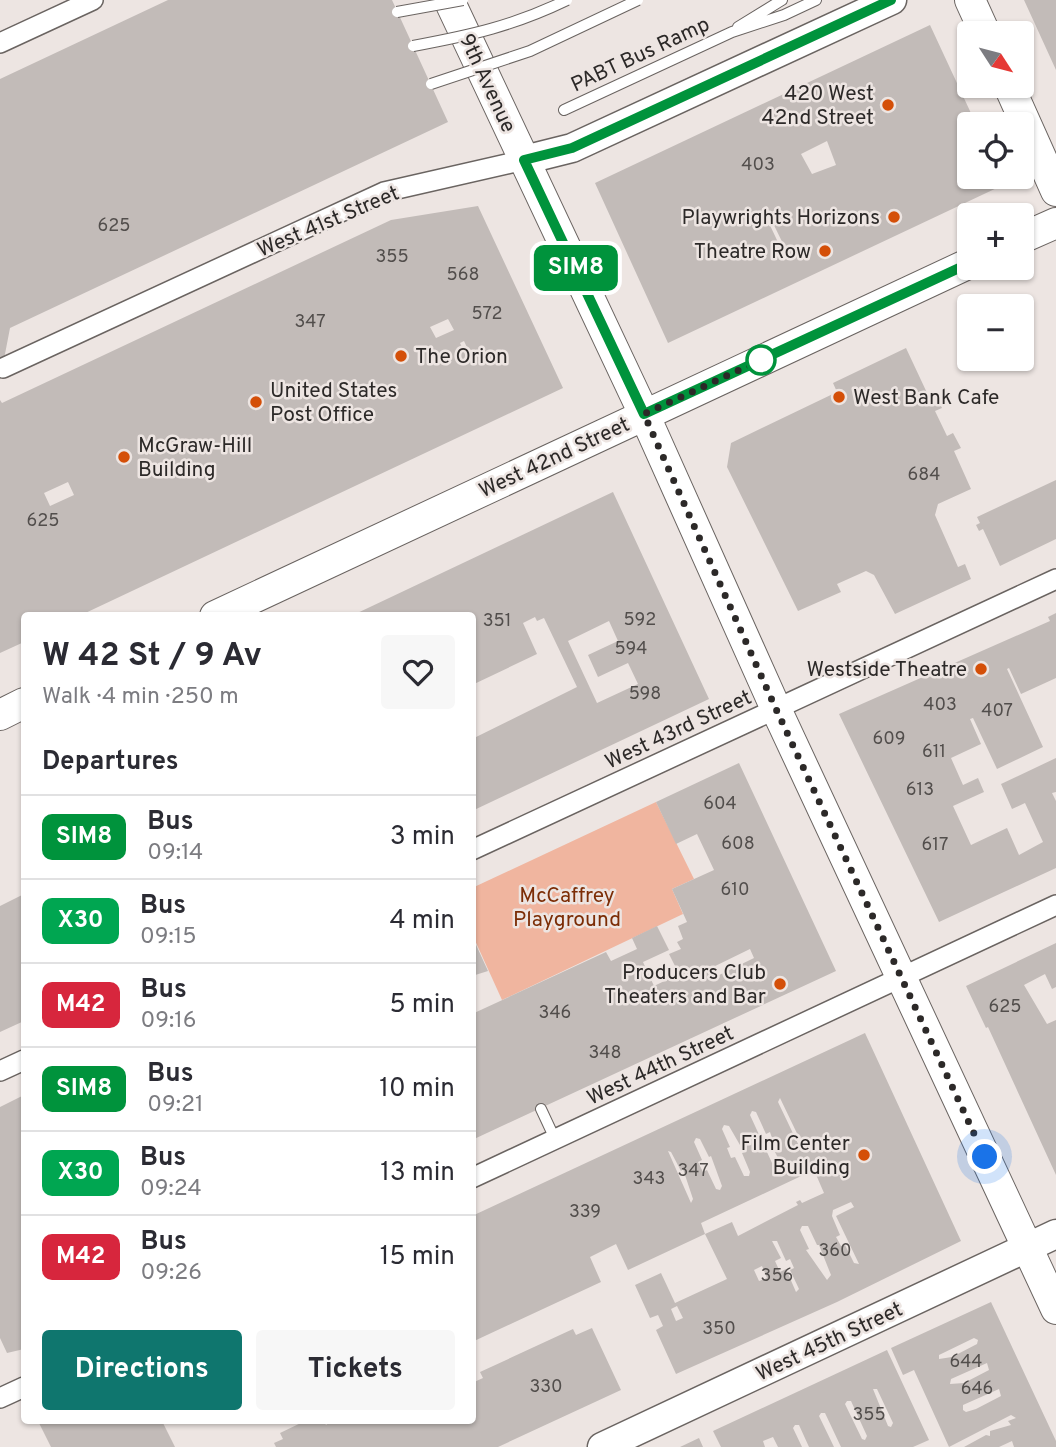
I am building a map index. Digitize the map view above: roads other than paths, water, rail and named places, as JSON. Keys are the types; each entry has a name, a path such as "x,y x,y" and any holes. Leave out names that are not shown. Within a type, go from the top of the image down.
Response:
{"main road":[{"name":"9th Avenue","path":"449,0 644,414 776,709 1056,1309"},
{"name":"West 41st Street","path":"524,160 572,148 891,0"},
{"path":"970,0 980,21"},
{"path":"1014,98 1056,191"},
{"path":"1034,233 1056,223"},
{"name":"West 42nd Street","path":"223,612 957,269"},
{"path":"0,715 21,704"},
{"name":"West 45th Street","path":"602,1447 1056,1234"}],"street":[{"path":"0,43 93,0"},
{"name":"West 41st Street","path":"4,368 384,192 524,160"},
{"name":"West 43rd Street","path":"476,848 1056,579"},
{"name":"West 44th Street","path":"476,1176 1056,905"},
{"path":"0,1071 21,1061"},
{"path":"0,1398 21,1388"}],"lane":[{"path":"397,12 463,0"},
{"path":"413,46 495,30 567,0"},
{"path":"431,84 530,51 638,0"},
{"name":"PABT Bus Ramp","path":"732,32 782,0"},
{"name":"PABT Bus Ramp","path":"565,110 732,32 784,15 816,0"},
{"path":"541,1108 555,1139"}],"place":[{"name":"420 West 42nd Street","path":"888,105"},
{"name":"Playwrights Horizons","path":"894,217"},
{"name":"Theatre Row","path":"825,251"},
{"name":"The Orion","path":"401,356"},
{"name":"West Bank Cafe","path":"839,397"},
{"name":"United States Post Office","path":"256,402"},
{"name":"McGraw-Hill Building","path":"124,457"},
{"name":"Westside Theatre","path":"981,669"},
{"name":"Producers Club Theaters and Bar","path":"780,984"},
{"name":"Film Center Building","path":"864,1155"}],"park label":[{"name":"McCaffrey Playground","path":"567,907"}]}
